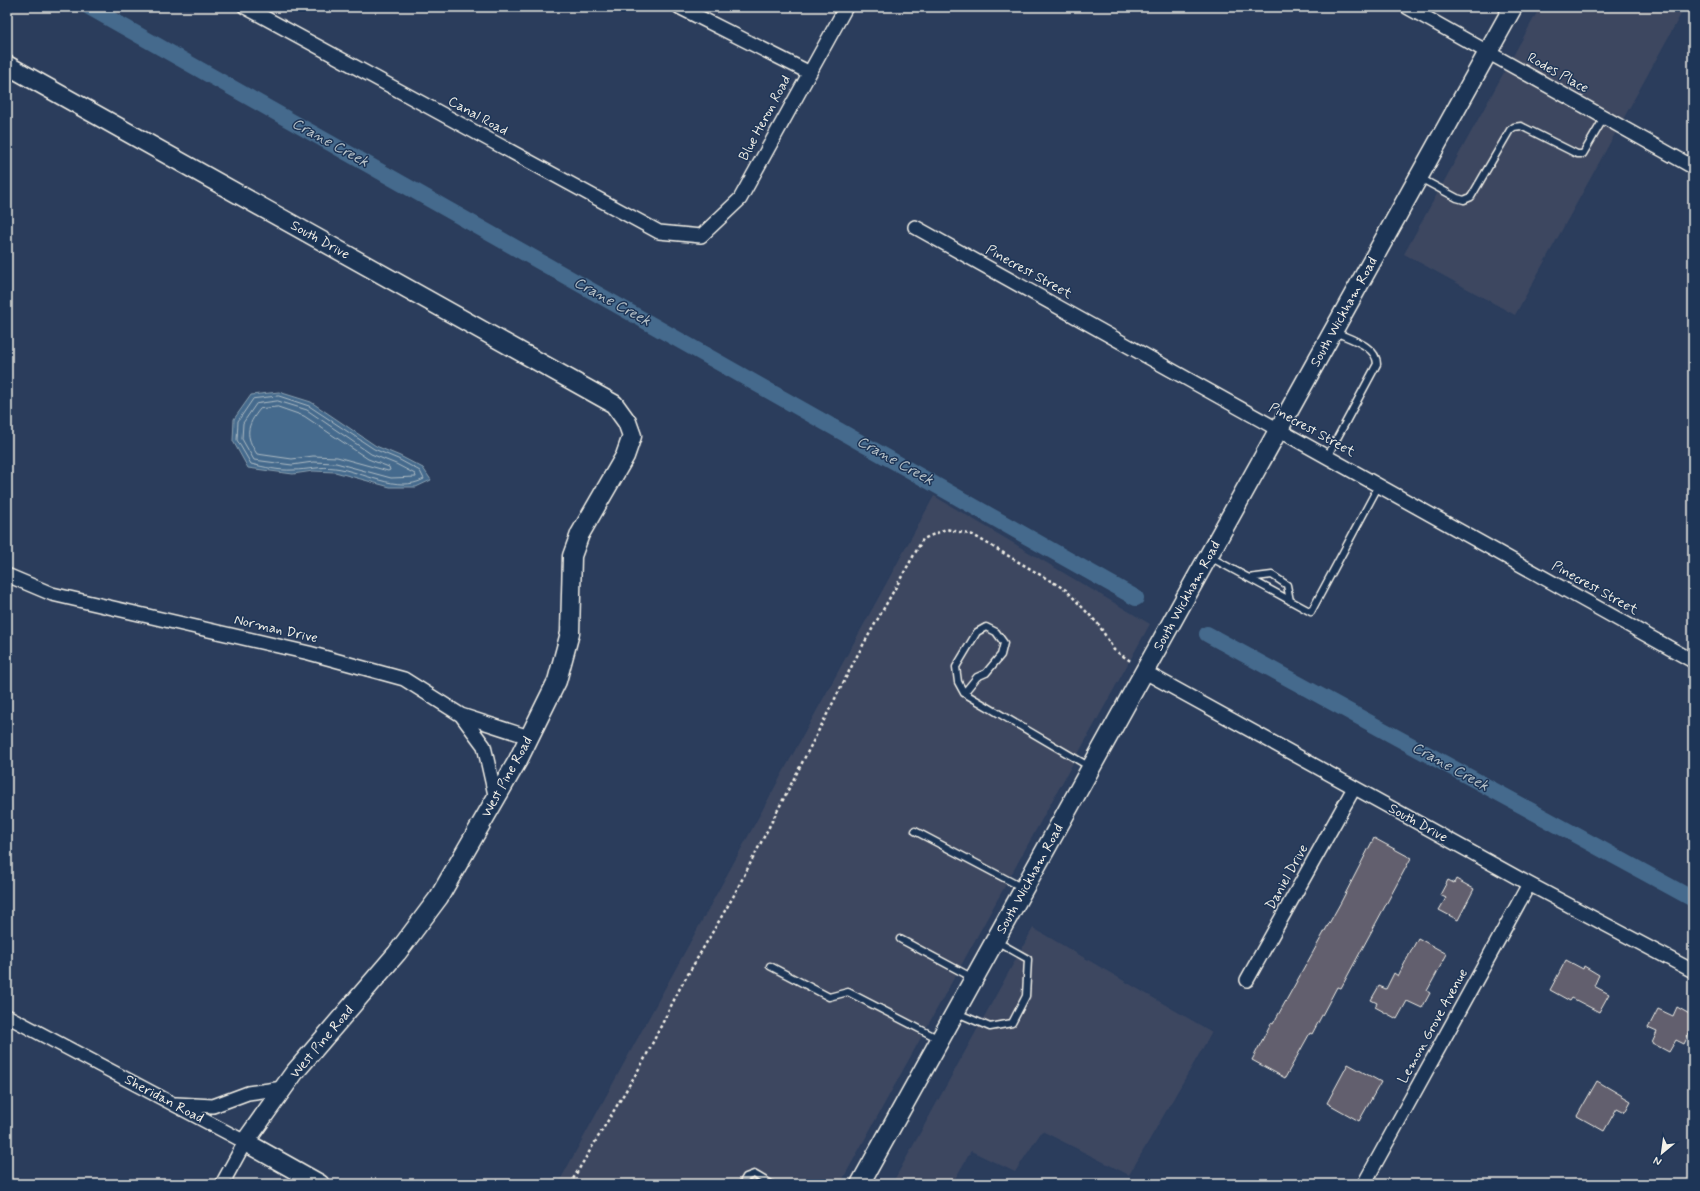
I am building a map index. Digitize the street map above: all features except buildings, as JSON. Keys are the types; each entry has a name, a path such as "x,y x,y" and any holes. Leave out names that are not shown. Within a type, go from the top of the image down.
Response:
{"street":[{"name":"Canal Road","path":"245,7 659,232 701,236"},
{"path":"679,7 808,72"},
{"name":"Blue Heron Road","path":"701,236 740,199 808,72 846,7"},
{"name":"Rodes Place","path":"1407,7 1693,167"},
{"name":"South Wickham Road","path":"860,1184 1513,7"},
{"name":"South Drive","path":"7,65 614,404 627,422"},
{"name":"Pinecrest Street","path":"915,227 1693,661"},
{"name":"West Pine Road","path":"222,1184 245,1142 294,1073 397,952 439,897 496,799 529,737 557,681 570,633 572,556 580,534 625,456 632,436 627,422"},
{"name":"Norman Drive","path":"7,575 52,594 310,652 404,679 461,715 529,737"},
{"name":"South Drive","path":"1145,672 1529,884 1693,971"},
{"path":"461,715 484,746 496,799"},
{"name":"Daniel Drive","path":"1247,980 1354,788"},
{"name":"Lemon Grove Avenue","path":"1364,1184 1529,884"},
{"name":"Sheridan Road","path":"7,1016 245,1142 320,1184"},
{"name":"West Pine Road","path":"172,1104 213,1106 248,1093 283,1088"}],"lane":[{"path":"1419,177 1457,198 1464,200 1471,198 1510,130 1514,127 1521,126 1577,154 1583,154 1604,118"},
{"path":"1327,457 1377,364 1377,357 1371,350 1334,331"},
{"path":"1209,556 1311,612 1379,485"},
{"path":"1248,578 1272,575 1287,585 1290,601"},
{"path":"964,693 977,677 986,673 1001,655 1004,643 996,632 986,627 977,632 956,667 958,682 964,693 1091,768"},
{"path":"916,831 1024,889"},
{"path":"900,939 974,979"},
{"path":"956,1012 990,1027 1012,1023 1026,996 1028,959 995,941"},
{"path":"770,966 829,997 848,992 940,1039"},
{"path":"742,1184 746,1177 754,1174 771,1184"}],"path":[{"path":"570,1184 643,1062 680,988 733,896 858,654 923,539 946,529 973,535 1066,590 1099,625 1114,650 1145,672"}],"shaded area":[{"path":"1540,7 1685,7 1515,315 1404,254"},
{"path":"934,496 1150,624 840,1184 558,1184"},
{"path":"1033,928 1212,1032 1129,1175 1042,1131 1015,1172 971,1151 952,1184 892,1184"}],"water":[{"path":"279,392 311,402 376,446 423,468 431,480 416,487 390,487 335,472 313,471 293,474 248,468 233,441 234,419 251,395"}],"waterway":[{"name":"Crane Creek","path":"89,7 1136,598"},
{"name":"Crane Creek","path":"1207,634 1693,899"}]}
